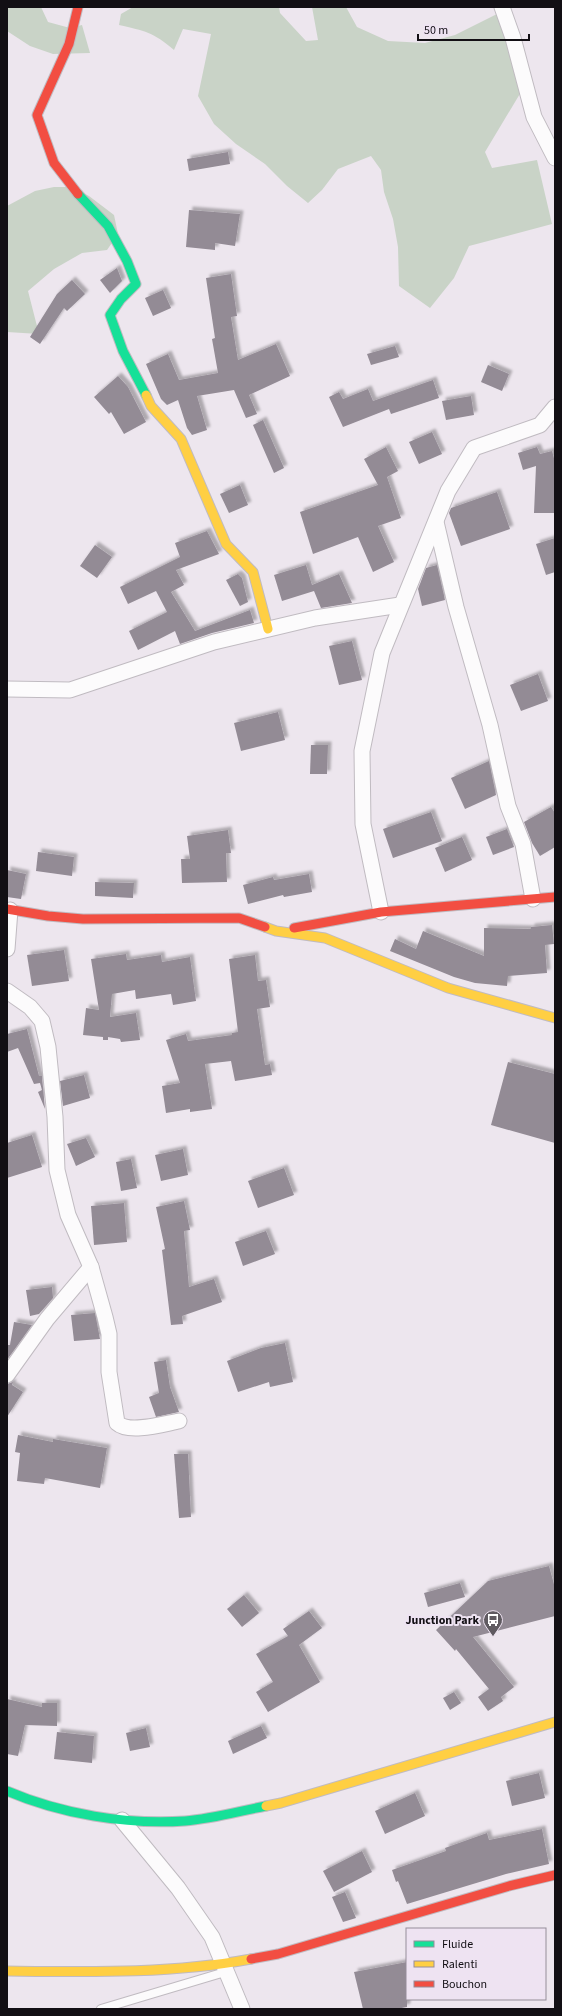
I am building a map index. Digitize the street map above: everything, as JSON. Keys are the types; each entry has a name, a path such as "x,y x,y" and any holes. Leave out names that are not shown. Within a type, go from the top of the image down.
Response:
{"main road":[{"path":"78,7 69,44 37,115 54,163 84,202 108,226 127,261 136,284 121,299 110,315 123,351 151,406 181,439 226,544 253,572 268,629"},
{"path":"276,931 381,912 555,897"},
{"path":"8,910 83,919 239,918 276,931 325,938 448,988 555,1018"},
{"path":"7,1791 28,1800 77,1812 122,1820 186,1821 281,1803 555,1722"},
{"path":"7,1971 108,1972 226,1967 278,1954 509,1886 555,1875"}],"street":[{"path":"502,7 513,38 534,117 555,158"},
{"path":"381,912 363,824 362,751 382,653 400,605 436,522 448,490 474,448 540,425 555,407"},
{"path":"436,522 456,607 490,725 508,806 523,844 533,899"},
{"path":"7,689 70,690 123,674 214,642 316,618 400,605"},
{"path":"7,949 8,910"},
{"path":"7,991 30,1007 42,1021 48,1047 55,1117 57,1170 68,1215 91,1267 109,1334 109,1372 117,1423 122,1428 130,1429 179,1421"},
{"path":"7,1376 47,1319 91,1267"},
{"path":"122,1820 178,1888 212,1937 226,1967 242,2009"}],"lane":[{"path":"101,2009 226,1967"}],"shaded area":[{"path":"7,7 41,7 48,22 70,28 82,25 90,53 53,54 30,46 7,31"},
{"path":"133,7 279,7 280,13 306,41 318,40 312,7 346,7 357,27 388,41 425,43 455,35 511,7 524,87 485,152 492,168 537,160 552,224 469,246 454,278 430,308 399,286 398,247 393,219 384,192 381,170 371,156 338,169 322,190 308,203 287,186 265,164 236,144 214,124 198,96 211,34 183,29 174,50 160,39 148,33 119,25 121,14"},
{"path":"54,187 71,187 89,196 114,215 118,234 107,250 82,253 54,269 28,291 39,334 7,332 7,206 35,191"}],"building":[{"path":"228,152 230,164 189,171 187,159"},
{"path":"189,210 240,214 235,246 215,243 215,250 186,247"},
{"path":"117,268 122,281 110,293 100,280"},
{"path":"231,274 237,316 231,317 238,360 276,344 290,376 249,395 257,414 246,418 234,390 197,396 207,430 192,435 187,428 178,400 167,405 161,399 146,364 168,354 179,380 218,373 212,339 215,338 206,278"},
{"path":"72,280 85,294 67,311 64,308 40,344 30,337 57,294"},
{"path":"163,290 171,308 153,316 145,298"},
{"path":"395,346 399,357 371,365 367,354"},
{"path":"488,365 509,374 502,391 481,382"},
{"path":"118,376 128,387 146,422 124,434 111,412 109,414 94,397"},
{"path":"433,380 439,398 391,414 389,409 343,427 329,397 339,392 343,399 368,389 373,401"},
{"path":"471,396 474,415 446,420 442,401"},
{"path":"263,420 284,468 274,473 253,425"},
{"path":"432,432 442,454 419,464 409,442"},
{"path":"386,447 398,471 387,477 401,518 378,526 394,562 373,572 358,537 313,554 300,512 378,485 364,459"},
{"path":"537,447 540,454 552,451 555,462 555,513 534,513 536,466 523,470 518,453"},
{"path":"240,485 248,505 229,513 220,494"},
{"path":"497,492 510,529 461,546 449,513 451,508"},
{"path":"207,531 219,554 176,570 184,585 171,592 195,631 250,610 254,623 212,633 180,644 175,631 138,650 129,631 167,612 156,591 128,604 120,587 180,557 175,543"},
{"path":"555,538 555,572 546,575 536,544"},
{"path":"95,545 112,557 97,578 80,566"},
{"path":"306,565 312,585 339,574 352,603 321,608 314,591 282,601 274,575"},
{"path":"437,565 445,600 422,606 418,589 426,568"},
{"path":"238,574 242,578 248,602 240,606 226,580"},
{"path":"352,641 362,680 339,685 329,646"},
{"path":"538,674 548,701 521,711 510,685"},
{"path":"278,712 285,740 241,751 234,723"},
{"path":"311,745 328,745 327,774 310,774"},
{"path":"489,761 496,795 465,809 451,778"},
{"path":"551,807 555,813 555,847 540,856 532,843 524,822"},
{"path":"431,812 442,841 393,858 383,829"},
{"path":"507,829 514,847 493,855 486,837"},
{"path":"228,830 231,853 226,853 227,882 182,883 181,859 190,859 187,836"},
{"path":"462,837 472,860 445,872 435,848"},
{"path":"38,852 74,857 72,876 36,871"},
{"path":"7,870 26,874 21,899 7,897"},
{"path":"309,874 312,892 284,897 283,895 248,904 243,885 273,877 274,880"},
{"path":"95,882 134,883 133,898 95,896"},
{"path":"552,925 554,944 545,945 547,973 508,976 507,986 475,983 454,977 390,951 395,939 416,949 423,931 484,956 484,928 531,929 531,927"},
{"path":"64,950 69,981 32,986 27,955"},
{"path":"126,954 127,960 161,955 162,962 190,957 196,1001 173,1005 171,994 136,999 135,990 112,994 110,1017 136,1013 140,1040 121,1042 120,1039 108,1037 108,1040 103,1040 103,1037 83,1035 86,1008 99,1010 91,959"},
{"path":"255,955 258,981 266,980 270,1007 257,1009 265,1065 270,1064 272,1075 235,1081 231,1061 205,1064 212,1109 190,1112 190,1109 166,1113 162,1086 180,1083 166,1040 186,1034 188,1041 232,1035 232,1033 238,1032 229,959"},
{"path":"27,1029 39,1076 42,1076 45,1109 38,1092 42,1090 40,1083 34,1084 18,1048 7,1052 7,1034"},
{"path":"508,1062 555,1074 555,1143 491,1125"},
{"path":"84,1075 90,1098 63,1106 60,1081"},
{"path":"32,1135 42,1167 7,1178 7,1143"},
{"path":"86,1138 95,1157 76,1166 67,1144"},
{"path":"183,1149 188,1175 161,1181 155,1155"},
{"path":"131,1159 137,1188 121,1191 116,1162"},
{"path":"284,1168 294,1195 258,1208 248,1181"},
{"path":"184,1201 190,1230 184,1231 189,1287 214,1279 222,1302 182,1316 183,1324 171,1325 162,1250 165,1249 156,1207"},
{"path":"124,1203 127,1242 94,1245 91,1206"},
{"path":"266,1231 275,1254 243,1266 235,1242"},
{"path":"52,1287 53,1298 39,1314 30,1316 26,1290"},
{"path":"95,1313 100,1339 74,1341 71,1315"},
{"path":"14,1322 32,1325 7,1360 7,1345 10,1345"},
{"path":"285,1343 293,1382 270,1387 269,1382 238,1392 227,1361 261,1348"},
{"path":"166,1360 170,1387 179,1412 156,1417 149,1397 159,1393 154,1362"},
{"path":"13,1382 12,1385 23,1392 7,1417 7,1384"},
{"path":"18,1435 53,1442 53,1439 107,1448 100,1488 45,1478 44,1484 17,1481 20,1453 15,1452"},
{"path":"174,1454 188,1454 191,1517 179,1518"},
{"path":"549,1566 555,1588 555,1616 473,1637 514,1687 501,1697 503,1701 488,1711 478,1697 489,1689 456,1649 455,1651 436,1630 488,1581"},
{"path":"460,1583 465,1597 428,1607 424,1593"},
{"path":"244,1595 259,1613 242,1627 227,1609"},
{"path":"309,1611 322,1628 299,1645 320,1682 268,1712 256,1692 273,1682 256,1654 288,1636 283,1629"},
{"path":"454,1692 461,1703 450,1710 443,1698"},
{"path":"7,1699 42,1707 42,1703 57,1703 57,1726 25,1725 18,1756 7,1754"},
{"path":"261,1726 267,1738 233,1754 228,1741"},
{"path":"146,1728 150,1747 130,1751 126,1733"},
{"path":"57,1732 94,1736 92,1763 54,1759"},
{"path":"539,1773 545,1798 512,1806 506,1781"},
{"path":"415,1793 425,1816 385,1834 375,1811"},
{"path":"542,1829 549,1864 506,1874 407,1904 392,1870 446,1851 445,1848 487,1833 489,1840"},
{"path":"362,1851 372,1872 334,1892 323,1871"},
{"path":"345,1892 356,1918 343,1922 332,1897"},
{"path":"406,1962 407,2007 396,2009 363,2009 354,1972"}],"traffic: fast":[{"path":"78,194 108,226 127,261 136,284 121,299 110,315 123,351 146,395"},
{"path":"7,1791 71,1812 140,1821 163,1822 195,1820 266,1806"}],"traffic: slow":[{"path":"146,395 151,406 181,439 226,544 253,572 268,629"},
{"path":"265,927 276,931 325,938 448,988 555,1018"},
{"path":"266,1806 281,1803 555,1722"},
{"path":"7,1971 99,1972 160,1970 221,1964 251,1959"}],"traffic: jam":[{"path":"78,7 69,44 37,115 54,163 78,194"},
{"path":"294,928 381,912 555,897"},
{"path":"7,909 48,916 83,919 239,918 265,927"},
{"path":"251,1959 278,1954 509,1886 555,1875"}],"place":[{"name":"Junction Park","path":"493,1637"}]}
